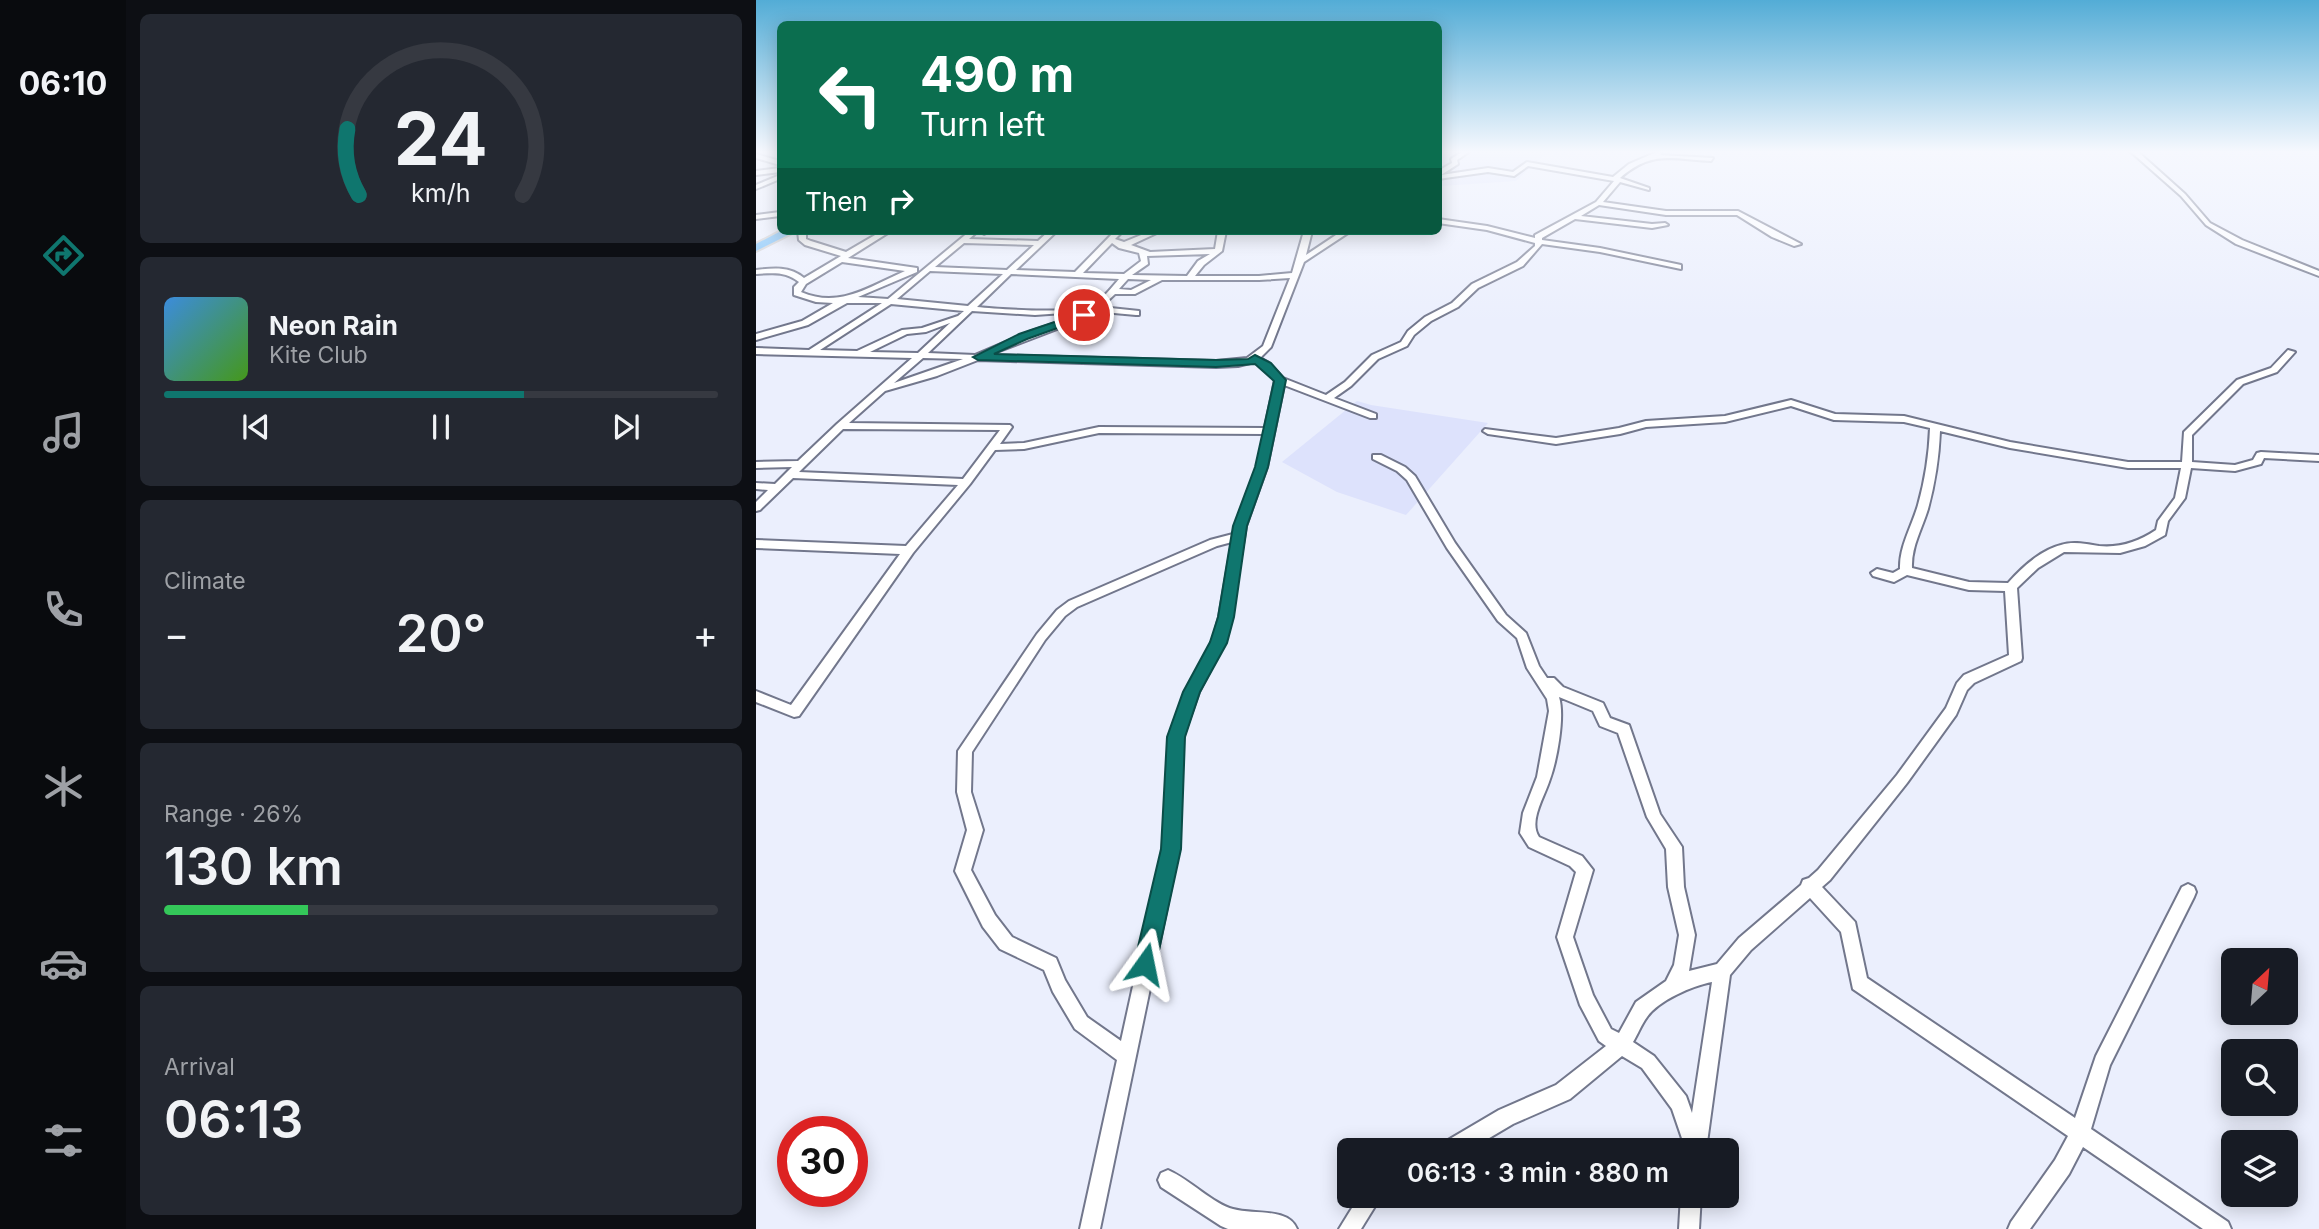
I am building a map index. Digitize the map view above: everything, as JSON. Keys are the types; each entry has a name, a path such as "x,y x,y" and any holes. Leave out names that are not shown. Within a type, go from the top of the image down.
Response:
{"highway":[{"path":"757,247 782,235"}],"street":[{"path":"1540,243 1538,237 1590,208"},
{"path":"1631,208 1666,213 1738,213 1775,236 1797,244"},
{"path":"2195,208 2208,224 2248,246 2319,274"},
{"path":"756,217 777,214"},
{"path":"1573,217 1652,226 1665,225"},
{"path":"1442,222 1487,228 1540,243 1601,250 1678,267"},
{"path":"802,235 803,240 808,243 843,257 914,270 990,270 1006,274 1089,276 1132,292 1162,278"},
{"path":"756,272 781,271 801,280 817,274 878,235"},
{"path":"813,351 890,301 969,235"},
{"path":"991,235 1005,242"},
{"path":"756,508 840,426 920,356 1049,235"},
{"path":"1077,275 1115,235"},
{"path":"1101,252 1148,235"},
{"path":"1190,277 1201,263 1218,251 1221,235"},
{"path":"756,351 1250,362 1266,347 1296,275 1307,235"},
{"path":"1301,261 1341,235"},
{"path":"1111,240 1142,253 1218,251"},
{"path":"961,241 1042,243"},
{"path":"1326,399 1348,384 1375,357 1404,344 1411,333 1428,319 1455,305 1475,286 1520,264 1540,243"},
{"path":"880,390 924,379 1023,336 1096,310 1114,285 1126,277 1133,267 1145,262 1142,253"},
{"path":"756,337 805,323 849,299 914,270"},
{"path":"1126,277 1259,278 1296,275"},
{"path":"801,280 797,290 803,296 817,299 890,301 969,310 1096,310 1136,313"},
{"path":"859,353 905,332 923,330 961,317"},
{"path":"1698,1138 1722,971 1745,944 1809,885 1824,875 1902,779 1951,711 1962,687 1969,679 2016,658 2011,587 2020,575 2063,548 2117,550 2135,547 2161,532 2163,520 2180,498 2188,465 2188,434 2240,382 2274,370 2291,352"},
{"path":"1255,359 1266,365 1280,380 1373,416"},
{"path":"1090,1229 1171,849 1176,737 1192,692 1219,643 1226,617 1238,537 1262,467 1280,380"},
{"path":"1488,431 1556,441 1646,424 1724,419 1791,403 1834,417 1904,419 2010,445 2128,465 2235,468 2258,462 2261,455 2268,454 2319,457"},
{"path":"756,696 794,712 909,550 966,482 1007,427 840,426"},
{"path":"1906,571 1904,557 1919,523 1928,489 1935,428"},
{"path":"992,447 1024,446 1099,430 1269,431"},
{"path":"1377,457 1401,469 1411,478 1451,545 1502,618 1522,636 1533,668 1553,698 1556,711 1545,777 1530,813 1528,833 1534,842 1576,861 1585,870 1565,937 1586,999 1605,1035 1648,1062 1678,1103 1691,1138"},
{"path":"756,465 802,464"},
{"path":"792,475 966,482"},
{"path":"756,486 779,487"},
{"path":"1126,1056 1081,1023 1059,986 1050,964 1006,943 989,921 963,871 975,830 964,792 965,751 1041,637 1067,609 1214,543 1238,537"},
{"path":"756,544 909,550"},
{"path":"1877,573 1894,579 1906,571 1969,586 2011,587"},
{"path":"1533,668 1558,691 1598,707 1605,722 1624,729 1654,817 1674,847 1676,887 1687,935 1682,967 1672,987"},
{"path":"1809,885 1849,928 1859,983 2221,1229"},
{"path":"2018,1229 2048,1183 2062,1167 2079,1135 2102,1062 2188,892"},
{"path":"1470,1138 1506,1117 1563,1092 1622,1045 1643,1008 1672,987 1695,977 1722,971"},
{"path":"1168,1180 1228,1219 1284,1226 1287,1229"},
{"path":"1349,1229 1363,1208"},
{"path":"1689,1229 1690,1208"}],"shaded area":[{"path":"1357,401 1488,423 1406,515 1337,492 1282,462"}],"route":[{"path":"1084,315 1023,336 978,357 1216,363 1250,362 1255,359 1266,365 1280,380 1262,467 1240,526 1226,617 1219,643 1192,692 1176,737 1172,795 1174,830 1145,964"}]}
